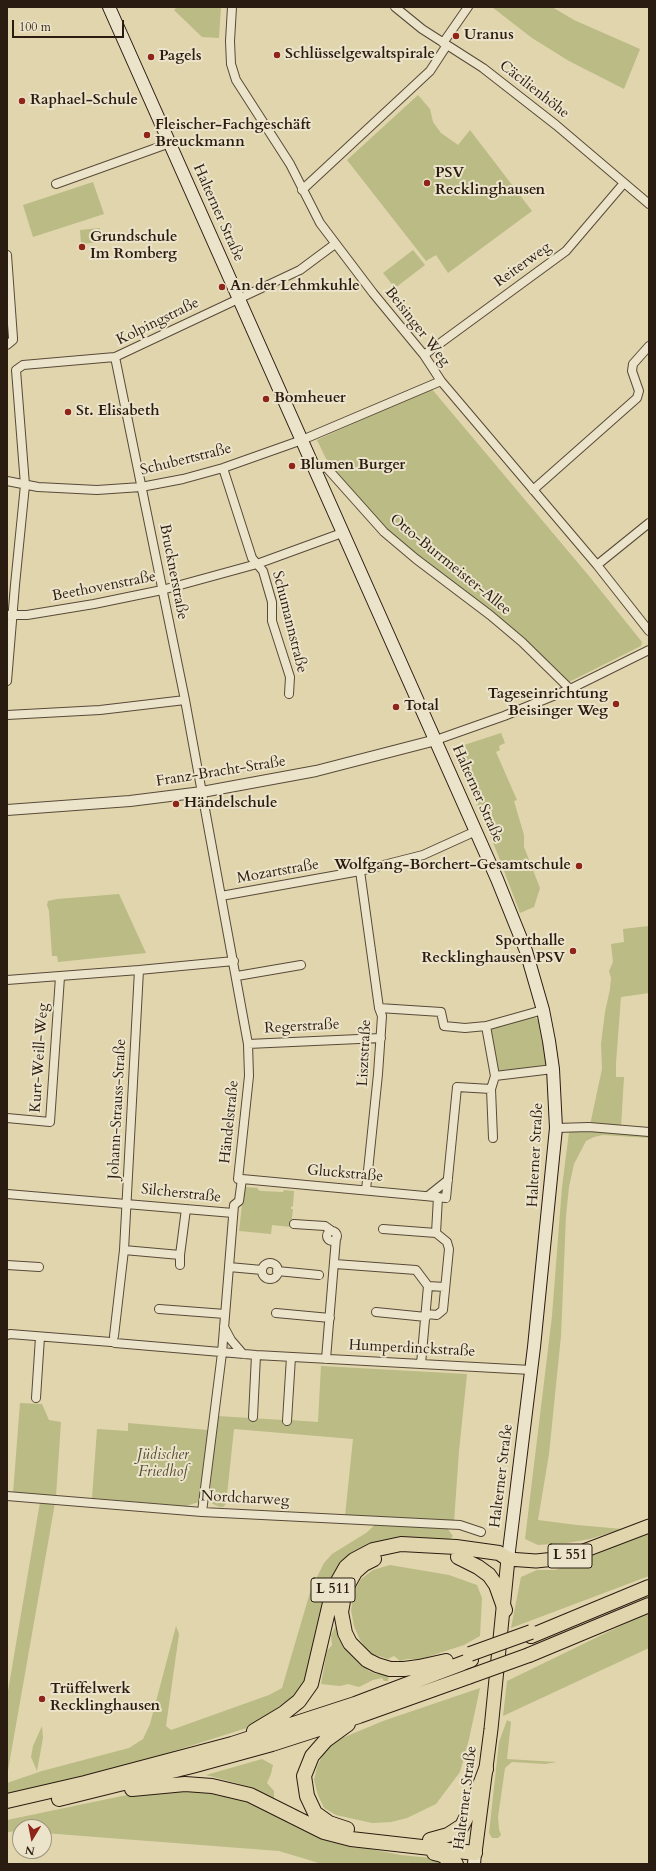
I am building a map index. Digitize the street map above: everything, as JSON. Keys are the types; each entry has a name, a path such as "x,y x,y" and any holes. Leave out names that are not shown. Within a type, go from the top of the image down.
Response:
{"highway":[{"name":"L 511","path":"232,1744 284,1713 299,1701 310,1684 333,1590 346,1567 354,1560 373,1550 401,1544 456,1547 499,1553 508,1559"},
{"name":"L 511","path":"471,1657 419,1667 390,1669 377,1665 357,1652 345,1633 342,1623 342,1601 349,1580 364,1564 374,1559 391,1554 418,1553 498,1561 508,1559"},
{"name":"L 511","path":"458,1557 478,1566 489,1575 496,1585 504,1610"},
{"name":"L 511","path":"148,1776 232,1744 355,1704 649,1587"},
{"name":"L 511","path":"7,1801 148,1776 257,1748 359,1716 529,1655 649,1605"},
{"path":"359,1716 326,1740 312,1756 304,1776 307,1796 315,1813 329,1823 350,1830 430,1840 475,1854"},
{"path":"430,1840 448,1836 462,1826 472,1806 486,1769"},
{"path":"7,1811 49,1801 67,1802 148,1776 185,1784 212,1786 250,1795 324,1832 351,1839 475,1854"},
{"path":"405,1846 442,1855 456,1864"}],"main road":[{"name":"Halterner Straße","path":"109,7 476,832 526,951 543,1010 553,1069 556,1128 549,1213 475,1854"},
{"name":"L 551","path":"508,1559 536,1561 573,1556 649,1526"}],"street":[{"name":"Beisinger Weg","path":"232,7 230,41 231,64 236,80 290,164 320,223 335,244 424,355 440,380 597,565 649,631"},
{"name":"Cäcilienhöhe","path":"396,7 445,44 483,68 556,125 649,204"},
{"path":"302,190 430,70 468,7"},
{"path":"56,184 170,143"},
{"name":"Reiterweg","path":"424,355 566,251 624,183"},
{"path":"239,298 300,270 335,244"},
{"path":"7,255 13,338 9,344"},
{"name":"Kolpingstraße","path":"25,485 16,370 24,365 116,358 239,298"},
{"path":"533,490 637,398 639,391 632,371 633,364 649,346"},
{"name":"Brucknerstraße","path":"116,358 185,700 202,792"},
{"name":"Schubertstraße","path":"7,481 25,485 97,490 141,487 183,479 223,468 302,440 440,380"},
{"name":"Otto-Burrmeister-Allee","path":"315,470 326,466 384,532 522,642 570,689"},
{"name":"Schumannstraße","path":"223,468 252,558 263,571 272,602 272,621 290,678 289,694"},
{"path":"7,681 10,615 25,485"},
{"path":"597,565 649,524"},
{"name":"Beethovenstraße","path":"10,615 28,615 94,604 162,590 257,564 342,533"},
{"path":"436,740 504,716 570,689 649,650"},
{"path":"7,715 100,710 185,700"},
{"name":"Franz-Bracht-Straße","path":"7,810 130,801 202,792 316,771 436,740"},
{"name":"Händelstraße","path":"202,792 237,976 248,1044 249,1076 238,1179 242,1180 239,1201 234,1205 233,1213 222,1353 202,1512"},
{"name":"Mozartstraße","path":"221,896 360,871 422,855 476,832"},
{"name":"Lisztstraße","path":"360,871 379,1008 382,1016 366,1190"},
{"path":"7,980 60,977 234,961"},
{"path":"237,976 302,965"},
{"name":"Johann-Strauss-Straße","path":"113,1340 124,1250 139,970"},
{"name":"Kurt-Weill-Weg","path":"7,1118 50,1122 60,977"},
{"path":"379,1008 441,1012 444,1026 465,1028 486,1026 543,1010"},
{"path":"486,1026 495,1076 491,1089 493,1138"},
{"name":"Regerstraße","path":"248,1044 381,1038"},
{"path":"495,1076 553,1069"},
{"path":"436,1233 442,1198 448,1180 457,1087 491,1089"},
{"path":"556,1128 589,1127 649,1132"},
{"name":"Gluckstraße","path":"242,1180 442,1198"},
{"path":"428,1196 448,1180"},
{"name":"Silcherstraße","path":"7,1194 233,1213"},
{"path":"180,1265 186,1210"},
{"path":"294,1224 325,1226 332,1230 327,1234 329,1239 331,1240 336,1238 326,1359"},
{"path":"376,1312 437,1315 443,1310 449,1249 446,1242 436,1233 383,1229"},
{"path":"124,1250 180,1255"},
{"path":"229,1267 262,1270 265,1265 270,1263 275,1266 277,1271 319,1275"},
{"path":"335,1264 416,1270 428,1286 421,1364"},
{"path":"7,1265 39,1267"},
{"path":"428,1286 445,1287"},
{"path":"159,1309 225,1314"},
{"path":"276,1313 330,1318"},
{"path":"224,1326 231,1340 243,1354"},
{"name":"Humperdinckstraße","path":"7,1335 113,1340 222,1353 531,1370"},
{"path":"36,1398 40,1337"},
{"path":"253,1417 256,1355"},
{"path":"287,1422 291,1357"},
{"name":"Nordcharweg","path":"7,1496 202,1512 460,1525 481,1532"}],"green space":[{"path":"177,7 221,7 219,38 202,37 174,10"},
{"path":"492,7 552,7 574,20 640,49 624,89 569,61 532,38"},
{"path":"418,95 430,109 433,122 441,133 458,145 470,130 532,211 448,273 436,255 426,261 347,160"},
{"path":"93,182 104,214 33,237 23,205"},
{"path":"100,228 102,242 81,244 80,230"},
{"path":"413,250 425,265 395,288 383,273"},
{"path":"431,388 589,576 642,642 641,646 567,683 389,532 331,469 317,440"},
{"path":"501,733 505,743 499,746 500,750 496,752 517,800 514,801 524,835 524,847 540,888 534,907 520,913 456,751 461,746"},
{"path":"119,894 146,953 58,962 57,956 52,956 49,911 47,905 48,901"},
{"path":"649,926 649,993 621,997 616,1077 624,1077 621,1127 590,1125 602,1069 601,1044 605,1012 610,989 611,978 609,971 613,962 611,944 624,942 623,929"},
{"path":"532,1016 541,1021 547,1062 541,1069 499,1071 491,1029"},
{"path":"587,1131 649,1134 649,1138 603,1135 594,1137 586,1141 574,1164 569,1187 566,1216 561,1336 549,1454 538,1520 622,1529 590,1539 567,1543 538,1545 525,1539 552,1316 562,1187 569,1132"},
{"path":"244,1187 258,1188 258,1190 262,1191 294,1191 293,1206 291,1207 291,1209 293,1209 291,1227 272,1225 271,1234 239,1231"},
{"path":"321,1366 467,1374 459,1451 454,1522 447,1528 453,1536 450,1539 402,1540 353,1558 310,1673 297,1694 250,1727 174,1751 157,1761 7,1797 7,1783 42,1771 129,1748 143,1739 150,1724 176,1626 179,1634 166,1726 171,1730 269,1695 282,1688 311,1589 324,1563 332,1554 366,1533 376,1524 345,1516 353,1439 234,1429 226,1504 223,1507 220,1507 213,1504 209,1501 217,1416 283,1420 283,1425 290,1425 290,1420 318,1422"},
{"path":"20,1403 42,1404 49,1420 61,1422 56,1496 13,1493"},
{"name":"Jüdischer Friedhof","path":"128,1423 208,1430 199,1502 186,1506 92,1498 97,1429 128,1431"},
{"path":"40,1502 55,1503 7,1776 7,1697"},
{"path":"649,1533 649,1576 511,1628 521,1577 537,1570 555,1570"},
{"path":"390,1565 449,1575 477,1585 482,1598 480,1636 464,1645 421,1659 407,1659 400,1661 394,1656 388,1659 369,1653 360,1640 354,1626 351,1610 354,1592 361,1579 373,1570"},
{"path":"649,1612 649,1648 503,1716 507,1681"},
{"path":"337,1624 362,1665 369,1671 376,1674 389,1673 388,1681 384,1681 382,1678 373,1680 359,1687 348,1684 340,1686 321,1684 327,1651 332,1645 331,1635"},
{"path":"480,1688 460,1772 436,1804 407,1818 391,1822 372,1823 336,1815 324,1808 318,1795 314,1780 317,1767 325,1750 335,1741 383,1721"},
{"path":"507,1720 511,1722 507,1759 557,1762 545,1764 512,1762 505,1768 498,1817 501,1835 498,1838 492,1838 489,1833 499,1742"},
{"path":"42,1726 43,1738 37,1771 31,1757 33,1746"},
{"path":"262,1759 273,1765 267,1783 274,1791 274,1800 254,1788 206,1775"},
{"path":"168,1789 211,1791 249,1801 349,1845 401,1855 441,1859 447,1864 322,1864 279,1851 52,1834 52,1819 12,1819 12,1832 7,1832 7,1820 122,1796"}],"place":[{"name":"Uranus","path":"456,36"},
{"name":"Schlüsselgewaltspirale","path":"277,55"},
{"name":"Pagels","path":"151,57"},
{"name":"Raphael-Schule","path":"22,101"},
{"name":"Fleischer-Fachgeschäft Breuckmann","path":"147,135"},
{"name":"PSV Recklinghausen","path":"427,183"},
{"name":"Grundschule Im Romberg","path":"82,247"},
{"name":"An der Lehmkuhle","path":"222,287"},
{"name":"Bomheuer","path":"266,399"},
{"name":"St. Elisabeth","path":"68,412"},
{"name":"Blumen Burger","path":"292,466"},
{"name":"Tageseinrichtung Beisinger Weg","path":"616,704"},
{"name":"Total","path":"396,707"},
{"name":"Händelschule","path":"176,804"},
{"name":"Wolfgang-Borchert-Gesamtschule","path":"579,866"},
{"name":"Sporthalle Recklinghausen PSV","path":"573,951"},
{"name":"Trüffelwerk Recklinghausen","path":"42,1699"}]}
